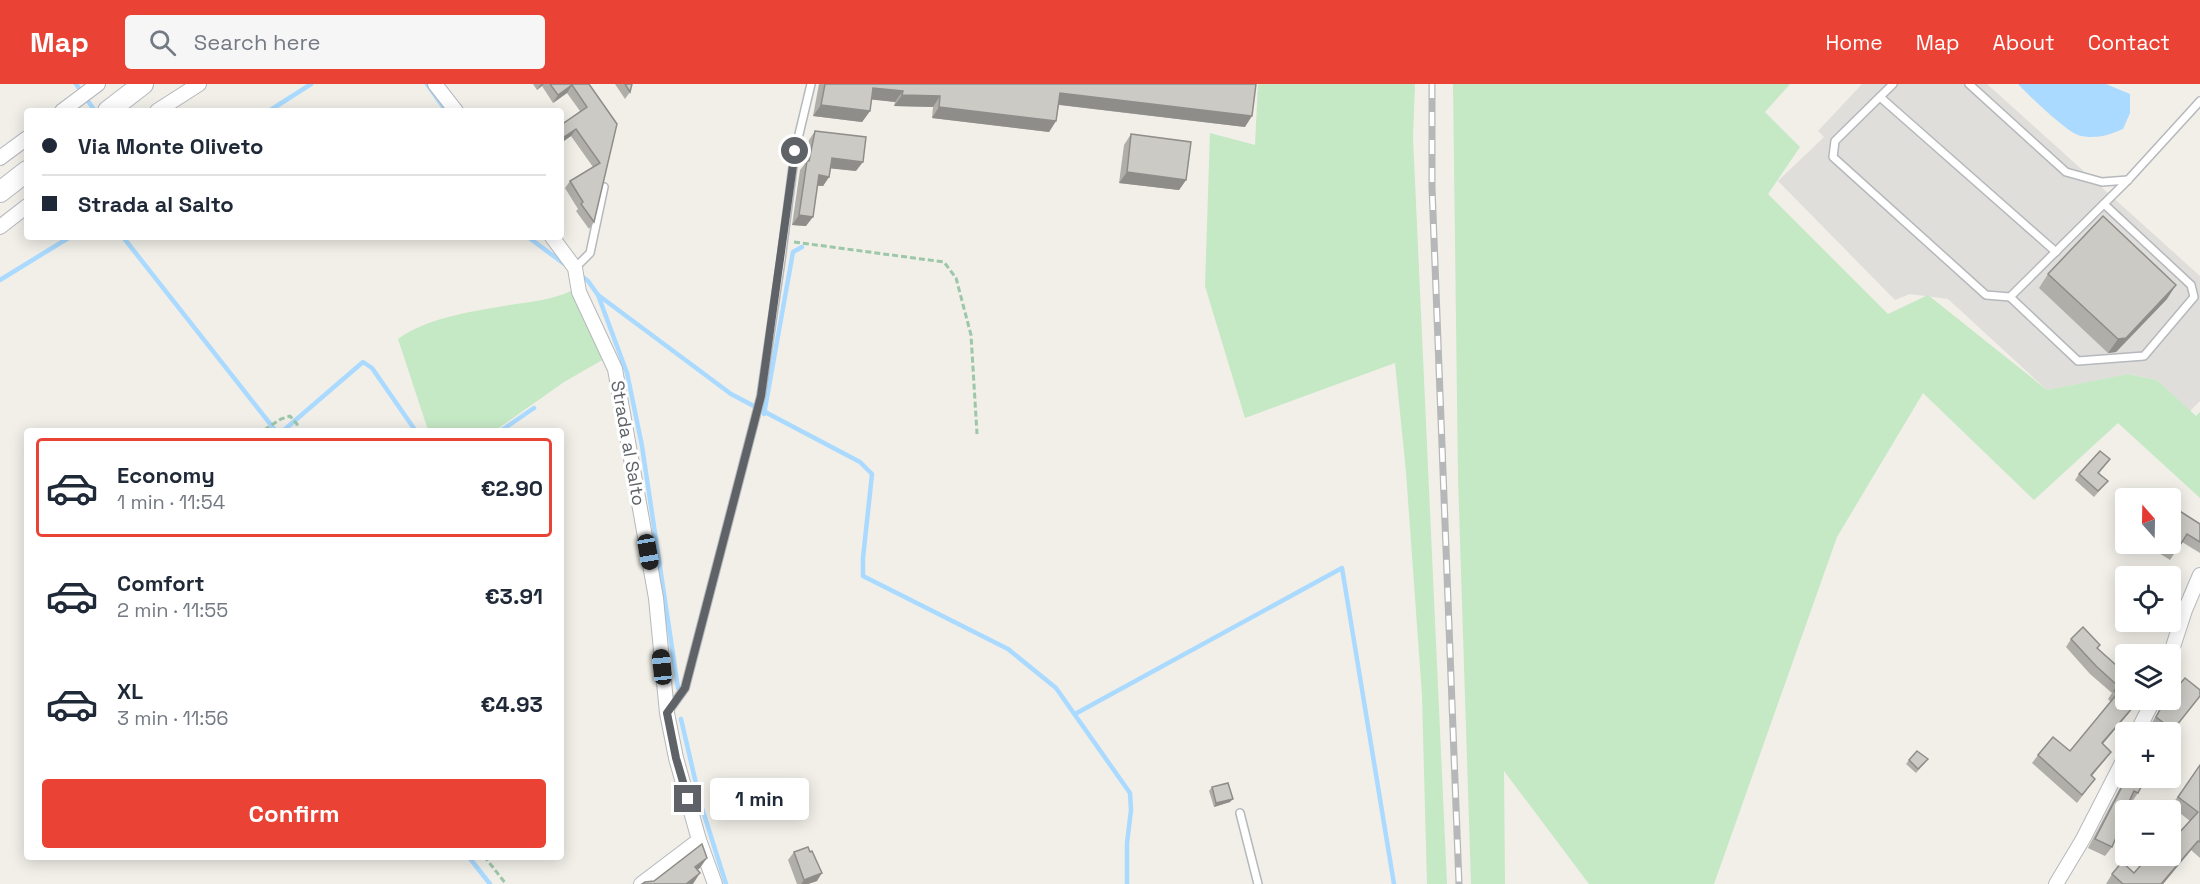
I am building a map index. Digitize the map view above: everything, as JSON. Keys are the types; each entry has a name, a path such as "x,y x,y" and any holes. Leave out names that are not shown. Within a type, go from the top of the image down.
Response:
{"main road":[{"path":"112,108 143,84"},
{"path":"0,192 24,173"}],"street":[{"path":"66,108 98,84"},
{"path":"161,108 199,84"},
{"path":"435,84 454,108"},
{"path":"0,158 24,140"},
{"path":"0,226 24,208"},
{"name":"Strada al Salto","path":"554,240 576,273 579,292 615,369 656,598 667,713 676,758 699,840 715,884"},
{"path":"2174,644 2200,575"},
{"path":"2056,884 2083,839 2115,776"},
{"path":"641,884 699,840"}],"lane":[{"path":"667,713 685,688 759,403 795,151 811,84"},
{"path":"1893,84 1835,141 1833,157 1986,295 2010,297 2078,361 2144,356 2194,297 2191,285 2104,204"},
{"path":"1969,84 2066,171 2102,182 2128,180"},
{"path":"1880,97 2056,252"},
{"path":"2010,297 2128,180 2200,101"},
{"path":"576,273 590,253 604,187"},
{"path":"1240,813 1258,884"}],"path":[{"path":"783,241 944,262 956,278 971,335 977,434"},
{"path":"268,428 290,416 297,424 297,428"},
{"path":"487,860 506,884"}],"shaded area":[{"path":"1862,84 1987,84 2200,276 2200,401 2190,411 2157,380 2129,374 2047,390 1948,299 1910,294 1895,300 1778,181 1824,137 1818,131"}],"green space":[{"path":"1258,84 1415,84 1413,138 1447,884 1427,884 1422,695 1406,472 1395,363 1245,418 1205,286 1210,133 1255,145"},
{"path":"1453,84 1790,84 1765,112 1800,147 1768,194 1888,314 1928,295 2047,390 2128,374 2157,380 2196,416 2200,412 2200,498 2118,423 2034,500 1923,393 1837,537 1714,884 1589,884 1504,771 1505,884 1471,884 1458,478"},
{"path":"571,291 604,359 564,382 499,428 427,428 398,339 422,326 449,317"}],"water":[{"path":"2018,84 2106,84 2130,94 2130,113 2123,129 2101,136 2078,135 2038,104"}],"building":[{"path":"550,84 589,84 617,124 594,222 581,204 583,202 570,181 600,163 576,129 564,137 564,123 587,107 572,85 558,95"},
{"path":"625,84 632,84 630,92"},
{"path":"825,84 1256,84 1252,116 1060,93 1056,121 939,107 940,96 902,95 903,91 873,88 870,111 821,105"},
{"path":"815,131 866,137 863,162 832,158 829,177 819,175 813,217 799,215 807,161 809,161"},
{"path":"1131,134 1191,142 1186,180 1127,172"},
{"path":"2103,216 2176,285 2126,338 2118,339 2048,274"},
{"path":"2100,451 2110,459 2098,473 2108,481 2098,491 2079,474"},
{"path":"2181,512 2200,524 2200,542 2187,534 2181,544"},
{"path":"2083,627 2100,645 2097,648 2115,664 2115,683 2096,666 2071,639"},
{"path":"2185,678 2200,690 2200,696 2179,722 2163,722 2156,717 2160,710 2181,710 2181,683"},
{"path":"2115,696 2115,710 2131,710 2120,722 2115,722 2115,728 2102,743 2111,752 2091,775 2095,779 2082,795 2038,755 2053,737 2070,751"},
{"path":"1917,751 1928,759 1918,769 1909,760"},
{"path":"2200,765 2200,842 2198,841 2181,861 2181,831 2198,812 2178,797"},
{"path":"1228,783 1233,799 1216,803 1212,787"},
{"path":"2121,788 2140,788 2138,793 2134,791 2130,800 2115,800"},
{"path":"2115,800 2115,840 2112,847 2095,839"},
{"path":"702,844 707,858 695,867 700,873 686,884 642,884 654,881"},
{"path":"808,847 822,873 804,880 794,852"},
{"path":"2119,866 2126,866 2134,873 2140,866 2176,866 2161,884 2123,884 2112,874"}],"waterway":[{"path":"76,84 93,108"},
{"path":"274,108 311,84"},
{"path":"427,84 444,108"},
{"path":"0,280 65,240"},
{"path":"125,240 273,428"},
{"path":"532,240 567,266"},
{"path":"764,414 793,252 802,247"},
{"path":"579,274 588,281 598,295 627,373 642,446 678,688"},
{"path":"598,295 731,394 860,462 872,474 863,576 1008,649 1056,688 1130,793 1127,884"},
{"path":"286,428 363,362 372,368 414,428"},
{"path":"505,428 534,408"},
{"path":"1075,714 1342,568 1394,884"},
{"path":"681,719 701,805 726,884"},
{"path":"471,860 490,884"}],"railway":[{"path":"1432,84 1432,187 1459,884"}],"route":[{"path":"688,799 676,758 667,713 685,688 761,396 795,151"}]}
